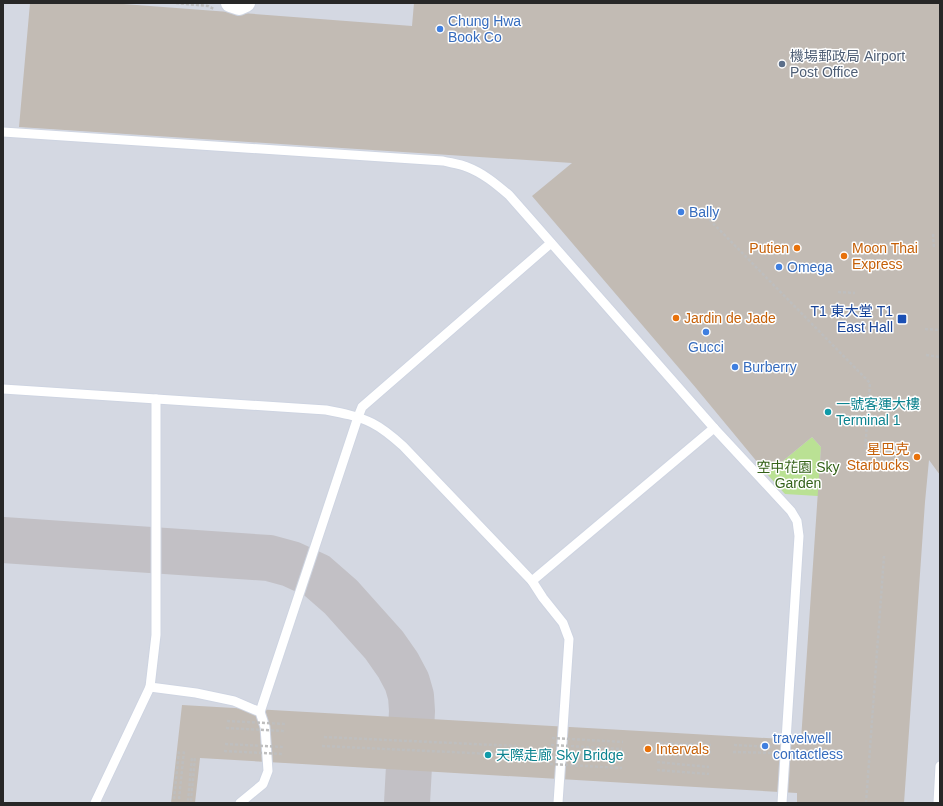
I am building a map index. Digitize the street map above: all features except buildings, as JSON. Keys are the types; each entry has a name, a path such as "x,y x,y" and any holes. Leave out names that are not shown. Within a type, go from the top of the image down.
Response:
{"street":[{"path":"230,3 239,6 246,3"}],"lane":[{"path":"3,132 443,161 467,166 492,181 509,196 551,242 714,428 776,492 797,521 799,536 782,803"},
{"path":"240,803 263,784 268,772 266,727 260,712 362,407 551,242"},
{"path":"3,389 311,408 358,417 388,432 532,581 543,598 563,623 569,639 558,803"},
{"path":"95,803 150,687 156,635 156,399"},
{"path":"532,581 714,428"},
{"path":"150,687 196,693 234,701 260,712"},
{"path":"938,803 940,766"}],"path":[{"path":"699,209 870,383 864,450"},
{"path":"933,234 934,248"},
{"path":"838,292 855,293"},
{"path":"836,326 853,327"},
{"path":"926,329 940,330"},
{"path":"926,355 940,357"},
{"path":"866,803 884,556"},
{"path":"227,721 286,724"},
{"path":"226,728 286,731"},
{"path":"324,737 516,746"},
{"path":"552,738 623,742"},
{"path":"660,743 711,745"},
{"path":"225,744 284,747"},
{"path":"551,745 622,749"},
{"path":"734,745 778,747"},
{"path":"322,746 514,755"},
{"path":"660,750 710,752"},
{"path":"174,799 179,751"},
{"path":"179,800 184,751"},
{"path":"224,751 284,754"},
{"path":"734,752 777,754"},
{"path":"551,756 622,760"},
{"path":"189,801 194,757"},
{"path":"658,762 709,767"},
{"path":"550,764 622,768"},
{"path":"657,770 709,774"}],"shaded area":[{"path":"3,3 940,3 940,803 3,803"}],"green space":[{"name":"空中花園 Sky Garden","path":"812,437 821,447 818,496 785,494 767,474"}],"taxiway":[{"path":"3,540 269,558 291,564 317,576 341,597 384,645 398,665 407,682 411,696 412,711 407,803"}],"place":[{"name":"Chung Hwa Book Co","path":"440,29"},
{"name":"機場郵政局 Airport Post Office","path":"782,64"},
{"name":"Bally","path":"681,212"},
{"name":"Putien","path":"797,248"},
{"name":"Moon Thai Express","path":"844,256"},
{"name":"Omega","path":"779,267"},
{"name":"Jardin de Jade","path":"676,318"},
{"name":"T1 東大堂 T1 East Hall","path":"902,319"},
{"name":"Gucci","path":"706,332"},
{"name":"Burberry","path":"735,367"},
{"name":"一號客運大樓 Terminal 1","path":"828,412"},
{"name":"星巴克 Starbucks","path":"917,457"},
{"name":"travelwell contactless","path":"765,746"},
{"name":"Intervals","path":"648,749"},
{"name":"天際走廊 Sky Bridge","path":"488,755"}]}
